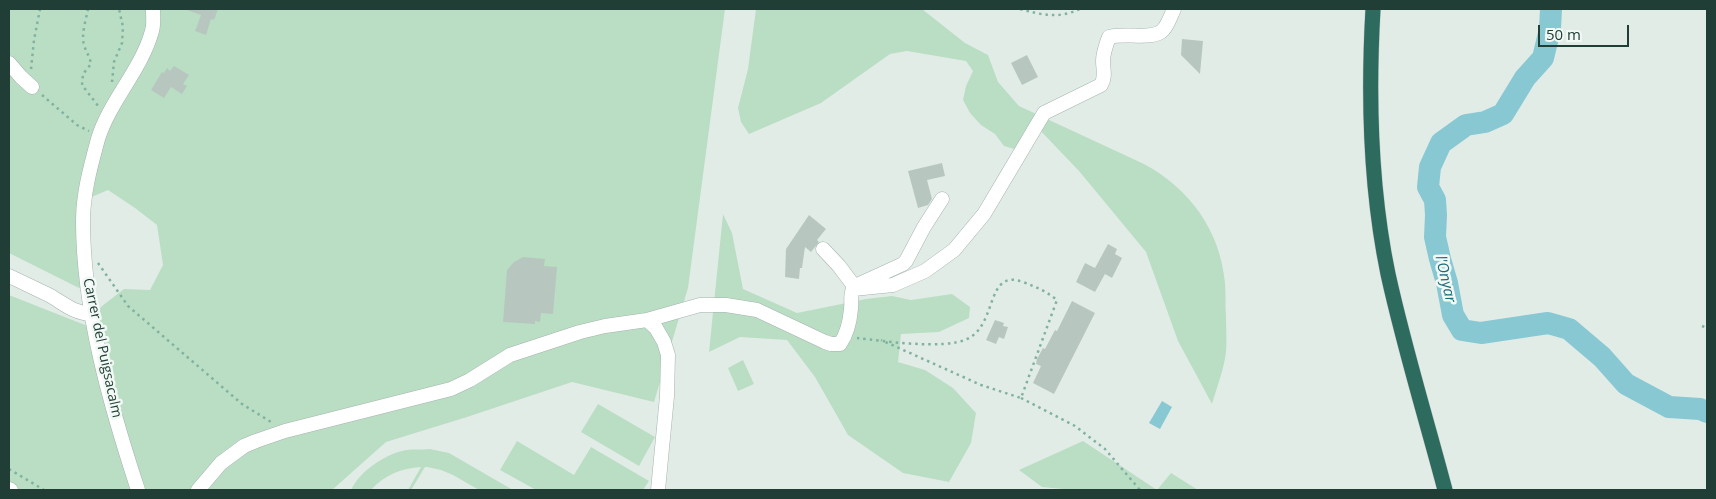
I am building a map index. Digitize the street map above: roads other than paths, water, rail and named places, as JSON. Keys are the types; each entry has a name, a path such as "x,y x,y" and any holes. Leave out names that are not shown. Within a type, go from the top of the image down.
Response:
{"highway":[{"path":"1373,9 1373,165 1379,215 1388,272 1405,343 1445,490"}],"street":[{"name":"Carrer del Puigsacalm","path":"138,490 120,437 86,285 83,219 87,180 99,137 107,115 132,76 153,30 153,9"},
{"path":"854,287 893,285 925,271 954,250 984,214 1044,113 1102,85 1104,80 1103,59 1105,46 1109,38 1117,34 1156,35 1163,30 1174,9"},
{"path":"9,63 21,78 32,87"},
{"path":"198,490 221,463 256,441 285,431 366,412 450,389 470,380 510,355 580,332 605,326 647,320 700,305 726,305 757,310 831,344 840,344 845,337 851,308 851,294 854,287 906,261 942,198"},
{"path":"823,249 840,266 854,287"},
{"path":"9,276 39,290 75,311 92,314"},
{"path":"647,320 656,328 664,342 668,355 667,396 658,490"}],"water":[{"path":"1162,401 1172,407 1160,429 1149,423"}],"waterway":[{"name":"l'Onyar","path":"1551,9 1550,29 1543,58 1525,78 1503,114 1485,122 1466,125 1441,143 1430,167 1428,187 1435,200 1435,237 1453,315 1462,330 1481,333 1548,323 1569,329 1602,357 1626,384 1669,407 1700,409 1707,412"}]}
